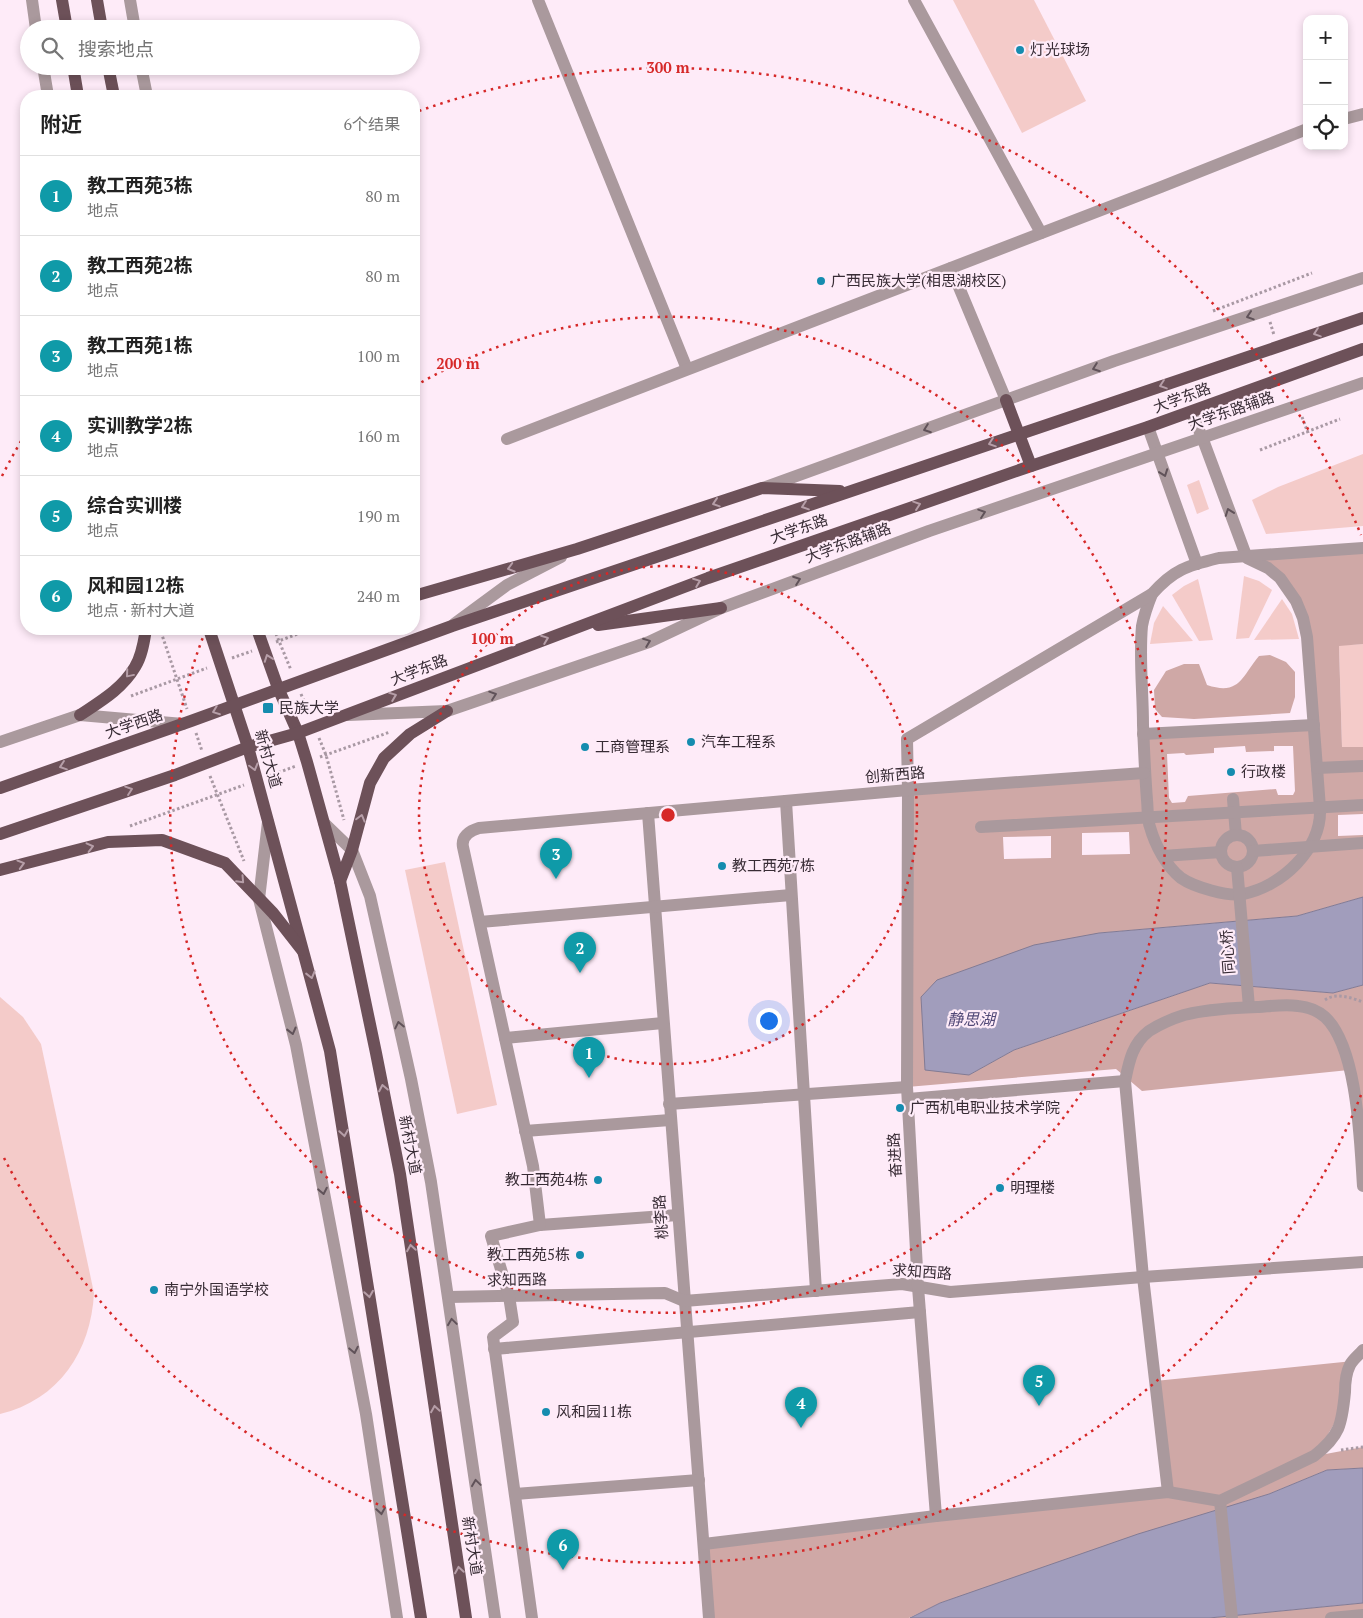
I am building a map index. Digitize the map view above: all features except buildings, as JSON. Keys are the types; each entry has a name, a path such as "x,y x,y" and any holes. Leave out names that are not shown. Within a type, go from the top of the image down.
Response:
{"main road":[{"path":"62,0 65,20"},
{"path":"96,0 100,20"},
{"path":"74,75 77,90"},
{"path":"110,75 113,90"},
{"name":"大学东路","path":"278,688 452,626 1363,318"},
{"name":"大学东路","path":"248,747 298,733 708,578 1191,412 1363,349"},
{"path":"1006,400 1031,466"},
{"path":"420,594 577,549 762,488 848,492"},
{"path":"574,629 721,608"},
{"path":"80,715 114,693 136,666 145,635"},
{"name":"新村大道","path":"211,635 248,747 330,1051 421,1618"},
{"name":"新村大道","path":"259,635 278,688 298,733 340,881 400,1174 466,1618"},
{"name":"大学西路","path":"0,788 183,724 278,688"},
{"path":"340,881 352,850 370,783 384,758 410,734 447,711"},
{"path":"0,834 175,775 248,747"},
{"path":"0,870 108,842 162,840 225,863 273,913 305,954"}],"street":[{"path":"32,0 35,20"},
{"path":"130,0 133,20"},
{"path":"538,0 687,369"},
{"path":"914,0 1041,233"},
{"path":"44,75 47,90"},
{"path":"143,75 146,90"},
{"path":"1348,118 1363,114"},
{"path":"507,438 1303,131"},
{"path":"951,268 1006,400"},
{"path":"762,488 1123,358 1363,278"},
{"name":"大学东路辅路","path":"343,715 447,711 649,642 721,608 929,531 1363,383"},
{"path":"1191,412 1247,558 1273,572 1286,585 1296,601 1308,637 1320,808 1319,820 1310,846 1304,855 1282,876 1267,886 1240,895 1212,891 1196,886 1181,878 1163,856 1149,826 1144,773 1142,634 1145,613 1152,594 1165,579 1173,574 1197,564 1219,558 1247,558 1363,548"},
{"path":"1148,427 1197,564"},
{"path":"452,626 507,585 577,549"},
{"name":"奋进路","path":"936,1516 918,1287 908,1093 907,740 1152,594"},
{"path":"0,742 80,715 183,724"},
{"path":"1144,734 1314,725"},
{"path":"1317,768 1363,766"},
{"name":"创新西路","path":"480,922 462,843 463,838 472,830 478,828 908,790 1144,773"},
{"path":"1233,799 1236,835"},
{"path":"786,801 816,1291"},
{"path":"981,827 1363,806"},
{"name":"桃李路","path":"648,813 709,1618"},
{"path":"269,821 259,899 296,1045 366,1414 397,1618"},
{"path":"324,823 352,850 370,896 411,1079 431,1182 449,1297 495,1618"},
{"path":"1236,835 1244,836 1248,839 1253,851 1251,859 1247,863 1238,866 1228,864 1221,852 1225,840 1236,835"},
{"path":"1253,851 1363,843"},
{"path":"1163,856 1221,852"},
{"name":"同心桥","path":"1238,866 1249,1007"},
{"path":"540,1224 533,1166 480,922 792,895"},
{"path":"1168,1492 1143,1277 1125,1081 1130,1056 1138,1042 1154,1028 1167,1021 1186,1015 1249,1007 1291,1005 1313,1009 1325,1017 1333,1027 1344,1049 1349,1066 1359,1130 1363,1186"},
{"path":"505,1038 663,1023"},
{"path":"669,1104 804,1094 908,1093 1125,1081"},
{"path":"525,1131 670,1120"},
{"path":"532,1618 493,1337 513,1322 509,1296 490,1236 540,1224 678,1215"},
{"name":"求知西路","path":"449,1297 665,1294 684,1301 902,1284 950,1292 1363,1262"},
{"path":"494,1349 920,1312"},
{"path":"704,1544 936,1516 1168,1492 1220,1501 1314,1456 1325,1448 1336,1433 1342,1419 1349,1369 1363,1350"},
{"path":"514,1494 699,1480"},
{"path":"1220,1501 1232,1618"},
{"path":"1331,1618 1363,1615"}],"path":[{"path":"1205,314 1312,273"},
{"path":"1260,450 1340,419"},
{"path":"124,699 295,635"},
{"path":"1313,1009 1329,997 1346,996 1363,1002"}],"shaded area":[{"name":"灯光球场","path":"953,0 1034,0 1086,101 1022,133"},
{"path":"1363,454 1363,526 1266,534 1252,500 1278,487"},
{"path":"1199,480 1209,509 1197,514 1187,485"},
{"path":"1363,548 1363,644 1339,646 1342,747 1363,747 1363,814 1338,815 1338,836 1363,835 1363,897 1297,916 1099,933 969,1075 1014,1050 1210,983 1333,993 1363,985 1363,1186 1349,1070 1142,1091 1116,1069 907,1087 908,790 1144,773 1143,734 1313,725 1307,637 1285,585 1247,558","holes":["1245,746 1246,752 1274,751 1274,746 1293,746 1295,791 1293,795 1278,795 1276,789 1188,796 1185,802 1172,803 1169,798 1167,754 1214,753 1214,748","1129,832 1130,854 1082,855 1082,833","1051,836 1051,858 1004,859 1003,837"]},
{"path":"1244,576 1259,581 1272,590 1249,638 1236,639"},
{"path":"1198,579 1213,640 1199,641 1172,595"},
{"path":"1282,599 1292,614 1299,639 1254,640"},
{"path":"1163,606 1193,641 1150,644 1154,623"},
{"path":"1363,644 1363,747 1342,747 1339,645"},
{"path":"1270,655 1286,662 1295,672 1295,697 1290,713 1194,719 1162,717 1155,709 1154,690 1166,671 1184,664 1199,664 1207,685 1227,688 1233,686 1244,677 1259,656"},
{"path":"445,862 497,1105 457,1114 405,870"},
{"path":"0,997 23,1017 41,1044 94,1293 92,1314 86,1334 68,1370 55,1385 39,1397 21,1407 0,1414"},
{"path":"1353,1361 1343,1409 1315,1456 1363,1447 1363,1468 1327,1470 1269,1494 940,1603 909,1618 709,1618 704,1544 1168,1492 1155,1381"},
{"path":"1363,1603 1363,1615 1331,1618 1209,1618"}],"water":[{"name":"静思湖","path":"1363,897 1363,985 1333,993 1210,983 1014,1050 969,1075 925,1070 921,997 937,980 1034,945 1099,933 1297,916"},
{"path":"1363,1468 1363,1603 1209,1618 910,1618 940,1603 1138,1534 1269,1494 1327,1470"}],"place":[{"name":"灯光球场","path":"1020,50"},
{"name":"广西民族大学(相思湖校区)","path":"821,281"},
{"name":"民族大学","path":"268,708"},
{"name":"汽车工程系","path":"691,742"},
{"name":"工商管理系","path":"585,747"},
{"name":"行政楼","path":"1231,772"},
{"name":"教工西苑7栋","path":"722,866"},
{"name":"教工西苑1栋","path":"556,879"},
{"name":"教工西苑2栋","path":"580,973"},
{"name":"教工西苑3栋","path":"589,1078"},
{"name":"广西机电职业技术学院","path":"900,1108"},
{"name":"教工西苑4栋","path":"598,1180"},
{"name":"明理楼","path":"1000,1188"},
{"name":"教工西苑5栋","path":"580,1255"},
{"name":"南宁外国语学校","path":"154,1290"},
{"name":"综合实训楼","path":"1039,1406"},
{"name":"风和园11栋","path":"546,1412"},
{"name":"实训教学2栋","path":"801,1428"},
{"name":"风和园12栋","path":"563,1570"}]}
